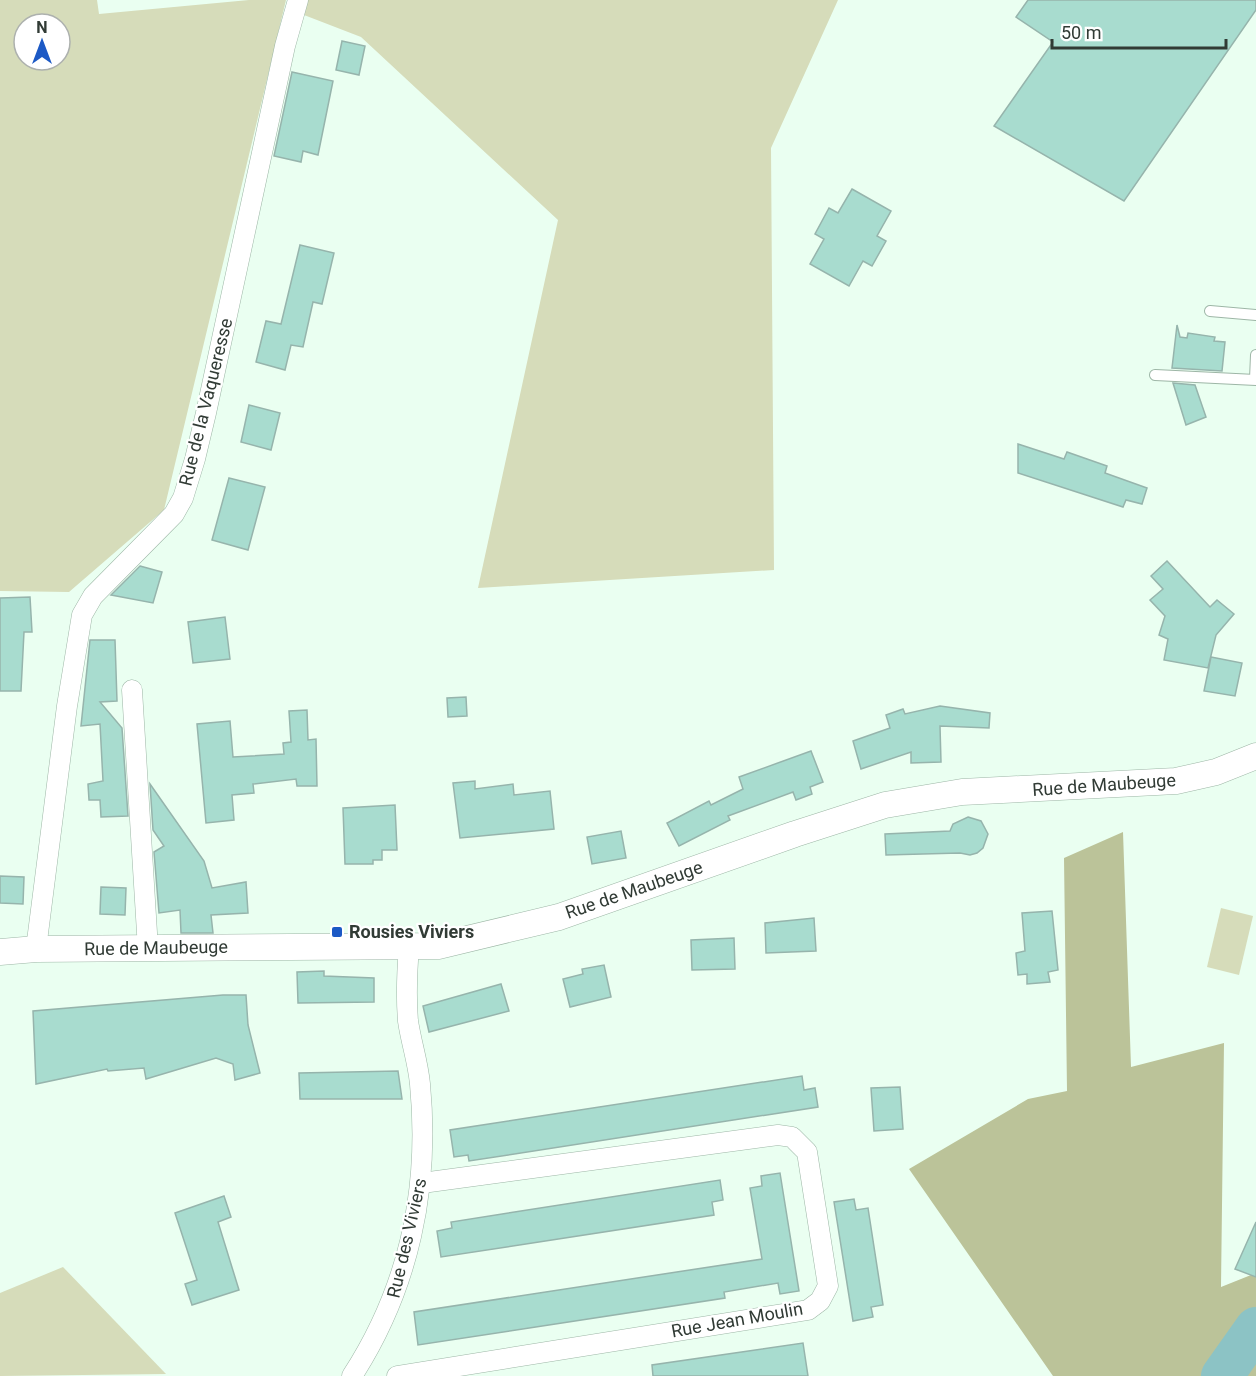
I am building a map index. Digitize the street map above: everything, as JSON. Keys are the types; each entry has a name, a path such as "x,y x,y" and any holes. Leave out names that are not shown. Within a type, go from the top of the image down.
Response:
{"street":[{"name":"Rue de la Vaqueresse","path":"36,949 67,706 82,615 93,596 174,514 183,498 206,413 285,46 298,0"},
{"path":"132,690 148,949"},
{"name":"Rue de Maubeuge","path":"0,952 36,949 438,946 559,917 795,834 885,805 962,792 1176,781 1216,772 1256,756"},
{"name":"Rue des Viviers","path":"356,1375 390,1308 409,1246 422,1183 423,1136 420,1081 408,1020 409,948"},
{"name":"Rue Jean Moulin","path":"397,1376 494,1367 808,1310 820,1301 828,1286 807,1152 792,1137 778,1135 422,1183"}],"lane":[{"path":"1210,311 1256,315"},
{"path":"1155,375 1256,380 1256,355"}],"green space":[{"path":"0,0 97,0 99,14 249,0 286,0 164,510 69,592 0,591"},
{"path":"307,0 838,0 771,148 774,570 478,588 558,220 361,37 304,15"},
{"path":"1123,832 1131,1067 1224,1043 1221,1287 1256,1273 1256,1376 1053,1376 909,1169 1028,1099 1067,1091 1064,858"},
{"path":"1221,908 1253,916 1239,975 1207,967"},
{"path":"63,1267 166,1374 0,1376 0,1293"}],"building":[{"path":"1028,0 1256,0 1256,10 1124,201 994,126 1053,42 1016,17"},
{"path":"342,41 365,46 359,75 336,70"},
{"path":"292,72 333,81 318,155 303,151 301,162 274,156"},
{"path":"852,189 891,211 877,236 886,241 872,266 863,261 849,286 810,264 824,239 815,234 829,208 838,213"},
{"path":"300,245 334,253 322,304 313,302 303,347 291,345 285,370 256,362 266,321 281,324"},
{"path":"1177,325 1180,337 1187,338 1188,333 1215,337 1214,341 1225,342 1222,371 1172,368"},
{"path":"1173,383 1195,385 1206,417 1186,425"},
{"path":"249,405 280,413 271,450 241,442"},
{"path":"1018,444 1064,459 1067,452 1107,466 1105,473 1147,488 1142,504 1126,500 1123,507 1018,473"},
{"path":"229,478 265,487 248,550 212,540"},
{"path":"1167,561 1210,607 1217,600 1234,614 1216,635 1208,668 1164,660 1168,639 1159,635 1165,616 1150,600 1163,589 1151,576"},
{"path":"140,566 162,572 153,603 111,595"},
{"path":"30,597 32,632 24,632 21,691 0,691 0,598"},
{"path":"225,617 230,659 193,663 188,622"},
{"path":"90,640 115,640 117,701 100,702 122,728 128,816 101,817 100,800 89,800 88,784 103,781 100,724 81,726"},
{"path":"1211,657 1242,663 1235,696 1204,691"},
{"path":"466,697 467,716 448,717 447,698"},
{"path":"940,706 990,713 989,728 940,726 941,762 911,763 911,752 861,769 853,741 890,728 886,715 903,709 905,714"},
{"path":"307,710 308,740 316,739 317,786 297,786 296,779 253,784 254,793 232,795 234,820 206,823 197,724 230,721 233,757 284,754 283,743 291,742 289,711"},
{"path":"811,751 823,782 810,787 812,794 796,800 793,792 728,816 730,820 679,846 667,823 709,801 711,805 743,789 739,777"},
{"path":"475,781 475,789 513,784 514,795 550,791 554,829 460,838 453,783"},
{"path":"150,784 204,861 212,888 246,882 248,913 211,915 213,933 181,933 180,910 159,913 154,852 164,846 153,830"},
{"path":"395,805 397,850 382,850 382,860 373,860 373,864 345,864 343,808"},
{"path":"968,817 981,821 988,834 983,848 977,853 970,855 960,853 886,855 885,834 950,831 953,824"},
{"path":"621,831 626,858 592,864 587,837"},
{"path":"0,876 24,877 23,904 0,903"},
{"path":"101,887 126,888 125,915 100,914"},
{"path":"1052,911 1058,970 1048,972 1050,982 1027,984 1027,974 1018,975 1016,953 1025,951 1022,913"},
{"path":"814,918 816,951 766,953 765,923"},
{"path":"734,938 735,969 692,970 691,940"},
{"path":"604,965 611,997 570,1007 563,979 583,974 582,969"},
{"path":"324,971 324,976 374,978 374,1002 298,1003 297,972"},
{"path":"501,984 509,1011 429,1032 423,1006"},
{"path":"246,995 248,1025 260,1073 235,1080 233,1064 216,1058 146,1079 144,1068 108,1071 107,1069 36,1084 33,1011"},
{"path":"398,1071 402,1099 300,1099 299,1073"},
{"path":"802,1076 804,1090 815,1088 818,1107 469,1161 468,1155 454,1157 450,1130"},
{"path":"900,1087 903,1129 874,1131 871,1088"},
{"path":"780,1173 799,1291 780,1294 778,1283 724,1292 725,1298 418,1345 414,1312 762,1259 750,1188 762,1186 761,1176"},
{"path":"720,1180 723,1200 712,1202 714,1215 441,1257 437,1231 452,1228 451,1222"},
{"path":"224,1196 231,1217 218,1222 239,1290 192,1305 185,1284 197,1280 175,1213"},
{"path":"854,1199 856,1210 868,1208 883,1305 871,1307 873,1317 853,1321 834,1202"},
{"path":"1256,1222 1256,1277 1235,1269"},
{"path":"803,1343 808,1376 653,1376 652,1365"}],"waterway":[{"path":"1222,1376 1256,1328"}],"place":[{"name":"Rousies Viviers","path":"337,932"}]}
